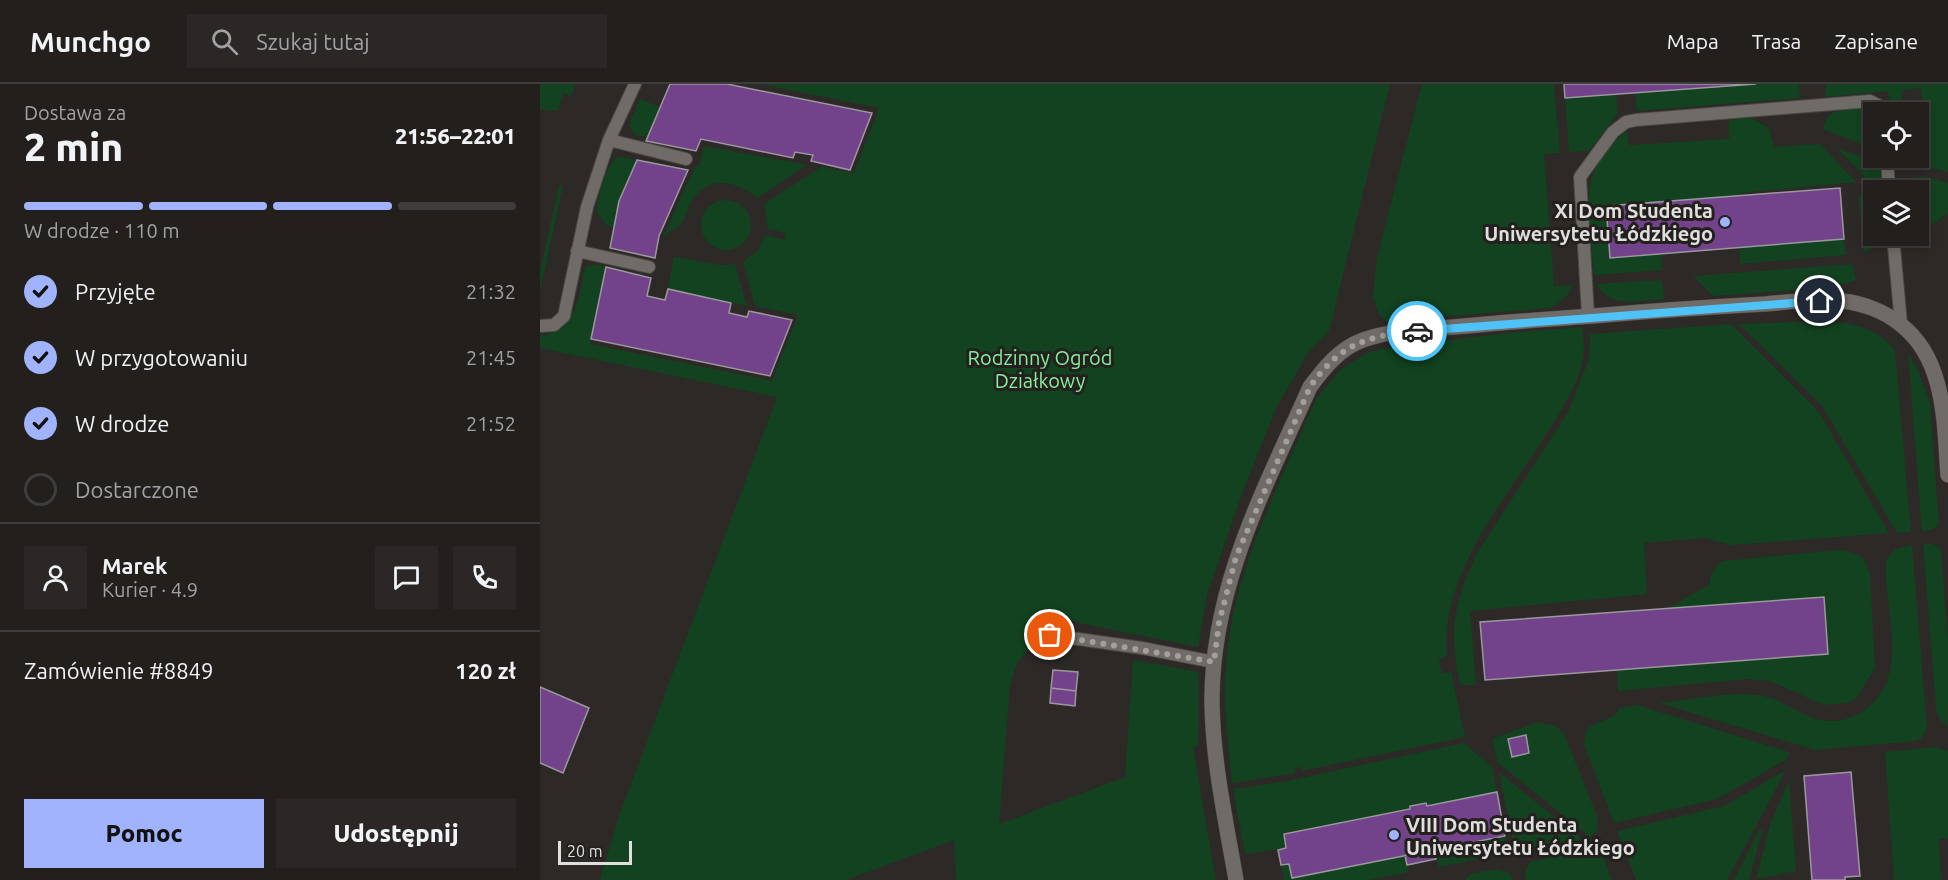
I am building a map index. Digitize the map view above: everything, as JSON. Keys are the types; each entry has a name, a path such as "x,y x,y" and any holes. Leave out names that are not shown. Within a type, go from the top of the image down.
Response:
{"street":[{"path":"1236,880 1215,750 1212,704 1219,623 1236,557 1310,387 1324,367 1341,352 1361,340 1437,328 1588,316 1841,301 1881,312 1901,324 1917,340 1938,383 1948,475"}],"lane":[{"path":"540,326 554,325 564,316 587,207 609,140 636,84"},
{"path":"1588,316 1580,177 1618,126 1636,120 1872,102"},
{"path":"609,140 686,159"},
{"path":"1894,246 1901,324"},
{"path":"577,251 649,267"},
{"path":"1041,621 1044,629 1050,635 1214,662"}],"green space":[{"path":"540,84 576,84 571,96 564,93 558,110 540,110"},
{"name":"Rodzinny Ogród Działkowy","path":"759,84 1390,84 1329,331 1308,353 1276,408 1239,502 1207,595 1198,647 1045,616 1028,649 1017,663 1010,686 999,824 1125,777 1133,660 1199,672 1198,745 1193,748 1216,880 956,880 954,840 846,880 600,880 619,816 777,397 540,348 540,335 562,328 569,320 578,301 585,267 596,264 606,267 590,344 772,381 798,315 755,306 743,262 758,250 766,235 784,240 786,233 768,229 764,204 821,167 854,173 879,108"},
{"path":"1422,84 1554,84 1560,153 1544,154 1554,286 1573,285 1564,299 1554,306 1386,321 1380,316 1373,298 1377,257"},
{"path":"1756,84 1799,84 1800,98 1637,111 1635,93"},
{"path":"1825,84 1948,84 1948,172 1929,167 1929,102 1922,102 1921,88 1902,90 1903,102 1890,102 1888,91 1826,97"},
{"path":"1616,95 1618,113 1589,151 1569,152 1565,98"},
{"path":"640,99 660,107 648,137 635,135 629,125"},
{"path":"1840,110 1863,110 1863,145 1823,129 1831,114"},
{"path":"1751,118 1769,128 1774,147 1820,144 1856,182 1740,193 1739,196 1606,207 1610,258 1661,254 1662,270 1594,275 1588,214 1589,196 1598,162 1610,146 1627,131 1629,145 1729,139 1729,120"},
{"path":"704,146 807,165 757,198 732,184 723,183 706,187 692,201 679,226 663,237 695,167 699,166"},
{"path":"1837,148 1863,157 1863,168 1881,168 1882,180 1868,180"},
{"path":"619,156 637,160 614,227 606,225 596,210 606,173"},
{"path":"1924,176 1948,183 1948,213 1929,227 1929,180 1905,180"},
{"path":"559,185 563,186 540,291 540,273"},
{"path":"1858,196 1863,196 1863,244"},
{"path":"721,200 731,200 744,207 751,220 751,230 744,243 731,250 721,250 712,246 705,239 701,230 701,220 705,211 712,204"},
{"path":"1844,239 1846,255 1740,264 1739,247"},
{"path":"1863,246 1877,246 1864,253"},
{"path":"674,257 720,265 735,264 747,306 668,289"},
{"path":"1852,264 1856,280 1833,287 1713,296 1693,276"},
{"path":"1662,280 1664,299 1635,302 1609,297 1596,284"},
{"path":"1829,321 1866,329 1882,337 1895,351 1911,532 1897,533 1822,406 1739,324"},
{"path":"1731,324 1819,412 1889,533 1730,545 1705,538 1644,543 1647,594 1470,611 1476,685 1460,685 1454,633 1455,618 1463,587 1477,553 1568,412 1589,359 1590,334"},
{"path":"1582,327 1583,359 1573,389 1557,418 1478,540 1453,597 1447,626 1447,656 1439,659 1442,674 1451,672 1465,737 1302,771 1301,767 1295,768 1296,773 1232,783 1226,724 1225,684 1231,625 1256,538 1316,399 1341,369 1367,353 1381,349 1506,333"},
{"path":"1908,353 1918,370 1930,404 1939,525 1932,530 1922,531"},
{"path":"1923,544 1932,544 1941,549 1948,642 1948,727 1939,718 1936,709"},
{"path":"1912,545 1927,727 1922,738 1916,741 1815,750 1659,703 1744,694 1770,698 1811,717 1824,720 1838,721 1861,712 1880,694 1890,670 1892,643 1886,560 1895,549"},
{"path":"1842,550 1855,553 1863,558 1870,573 1875,668 1856,699 1847,703 1824,705 1770,681 1748,679 1618,691 1617,670 1828,653 1824,597 1668,608 1709,585 1712,571 1722,561"},
{"path":"1637,705 1789,752 1787,759 1717,799 1614,823 1584,744 1586,731 1590,726 1614,716 1620,708"},
{"path":"1537,722 1556,726 1564,734 1598,818 1597,831 1590,837 1498,763 1492,739"},
{"path":"1464,743 1492,767 1497,792 1427,806 1426,803 1410,806 1410,809 1284,833 1286,848 1245,854 1233,789 1287,781"},
{"path":"1935,747 1948,751 1948,838 1939,839 1941,880 1894,880 1885,752"},
{"path":"1786,770 1727,880 1636,880 1617,831 1724,806"},
{"path":"1499,772 1582,839 1515,852"},
{"path":"1789,780 1796,871 1756,879 1771,822"},
{"path":"1763,829 1749,880 1734,880 1759,830"},
{"path":"1505,836 1509,853 1439,867 1434,850"},
{"path":"1587,850 1603,856 1612,880 1525,880 1526,868 1532,861"},
{"path":"1405,855 1409,872 1369,880 1284,880 1281,865"},
{"path":"1499,869 1509,873 1513,880 1465,880 1472,873"}],"building":[{"path":"670,84 727,84 872,113 850,170 811,161 813,155 795,152 793,158 701,139 696,151 646,141"},
{"path":"1564,84 1756,84 1565,98"},
{"path":"637,160 688,170 659,236 655,258 610,248 619,201"},
{"name":"XI Dom Studenta Uniwersytetu Łódzkiego","path":"1840,188 1844,239 1610,258 1606,206"},
{"path":"606,267 651,278 647,296 665,300 668,289 731,303 729,313 747,317 749,311 792,320 770,376 591,339"},
{"path":"1824,597 1828,654 1485,680 1480,622"},
{"path":"1053,670 1078,672 1076,691 1051,688"},
{"path":"540,687 589,708 563,773 540,763"},
{"path":"1051,688 1076,691 1075,706 1050,703"},
{"path":"1526,735 1529,753 1512,757 1508,739"},
{"path":"1851,772 1860,876 1845,877 1845,880 1812,880 1804,776"},
{"name":"VIII Dom Studenta Uniwersytetu Łódzkiego","path":"1497,792 1505,836 1292,878 1289,864 1281,865 1278,850 1286,848 1284,834 1410,809 1410,806 1426,803 1427,806"},
{"path":"1434,850 1436,859 1407,865 1405,855"}],"way so far":[{"path":"1050,635 1142,648 1214,662 1226,588 1236,557 1247,527 1310,387 1324,367 1341,352 1361,340 1417,331"}],"place":[{"name":"XI Dom Studenta Uniwersytetu Łódzkiego","path":"1725,222"},
{"name":"VIII Dom Studenta Uniwersytetu Łódzkiego","path":"1394,835"}],"route":[{"path":"1417,331 1717,306 1820,301"}]}
